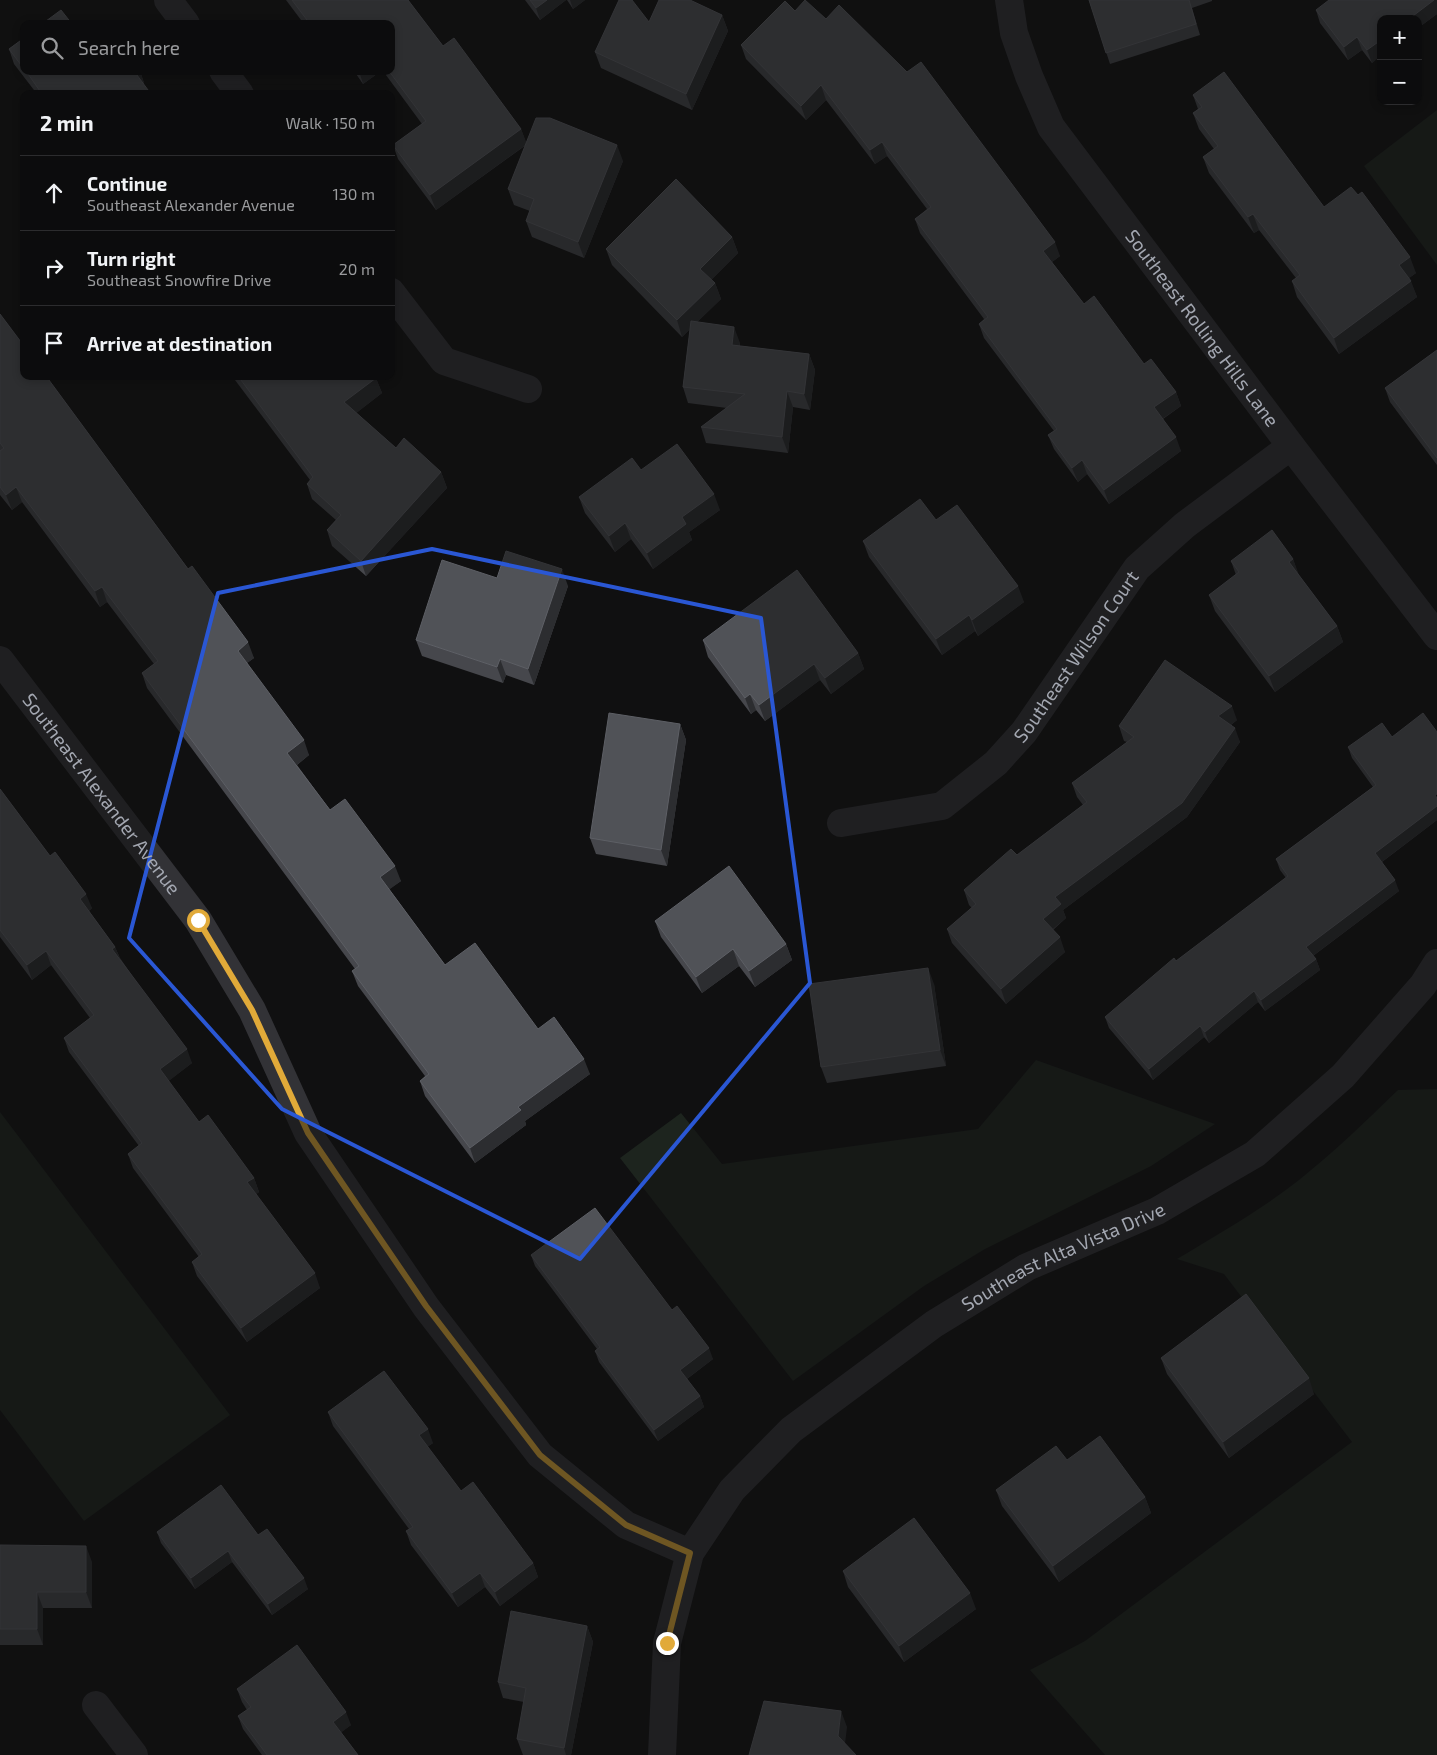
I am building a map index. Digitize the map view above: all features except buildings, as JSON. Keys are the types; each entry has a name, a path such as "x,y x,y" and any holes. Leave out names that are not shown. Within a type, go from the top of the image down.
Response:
{"street":[{"path":"168,0 183,20"},
{"name":"Southeast Rolling Hills Lane","path":"1009,0 1014,33 1029,76 1051,127 1291,446 1437,636"},
{"path":"226,75 237,90"},
{"path":"395,297 444,361 528,388"},
{"name":"Southeast Wilson Court","path":"841,823 942,806 996,763 1024,732 1137,568 1185,525 1291,446"},
{"name":"Southeast Alexander Avenue","path":"0,660 198,920 252,1010 308,1133 426,1306 540,1455 626,1525 690,1553"},
{"name":"Southeast Alta Vista Drive","path":"662,1755 667,1643 690,1553 732,1490 791,1430 934,1324 1027,1267 1157,1212 1255,1154 1343,1076 1423,985 1437,963"},
{"path":"96,1705 134,1755"}],"highlighted area":[{"path":"432,549 761,618 810,983 580,1259 282,1109 129,938 218,593"}],"shaded area":[{"path":"1437,110 1437,265 1364,166"},
{"path":"1036,1060 1215,1124 1151,1166 985,1249 924,1286 793,1381 620,1158 681,1113 722,1164 978,1129"},
{"path":"1437,1089 1437,1755 1105,1755 1030,1670 1085,1641 1352,1442 1224,1274 1177,1259 1255,1212 1285,1191 1362,1125 1398,1090"},
{"path":"0,1112 230,1415 84,1521 0,1410"}],"route":[{"path":"198,920 252,1010 308,1133 426,1306 540,1455 626,1525 690,1553 667,1643"}]}
